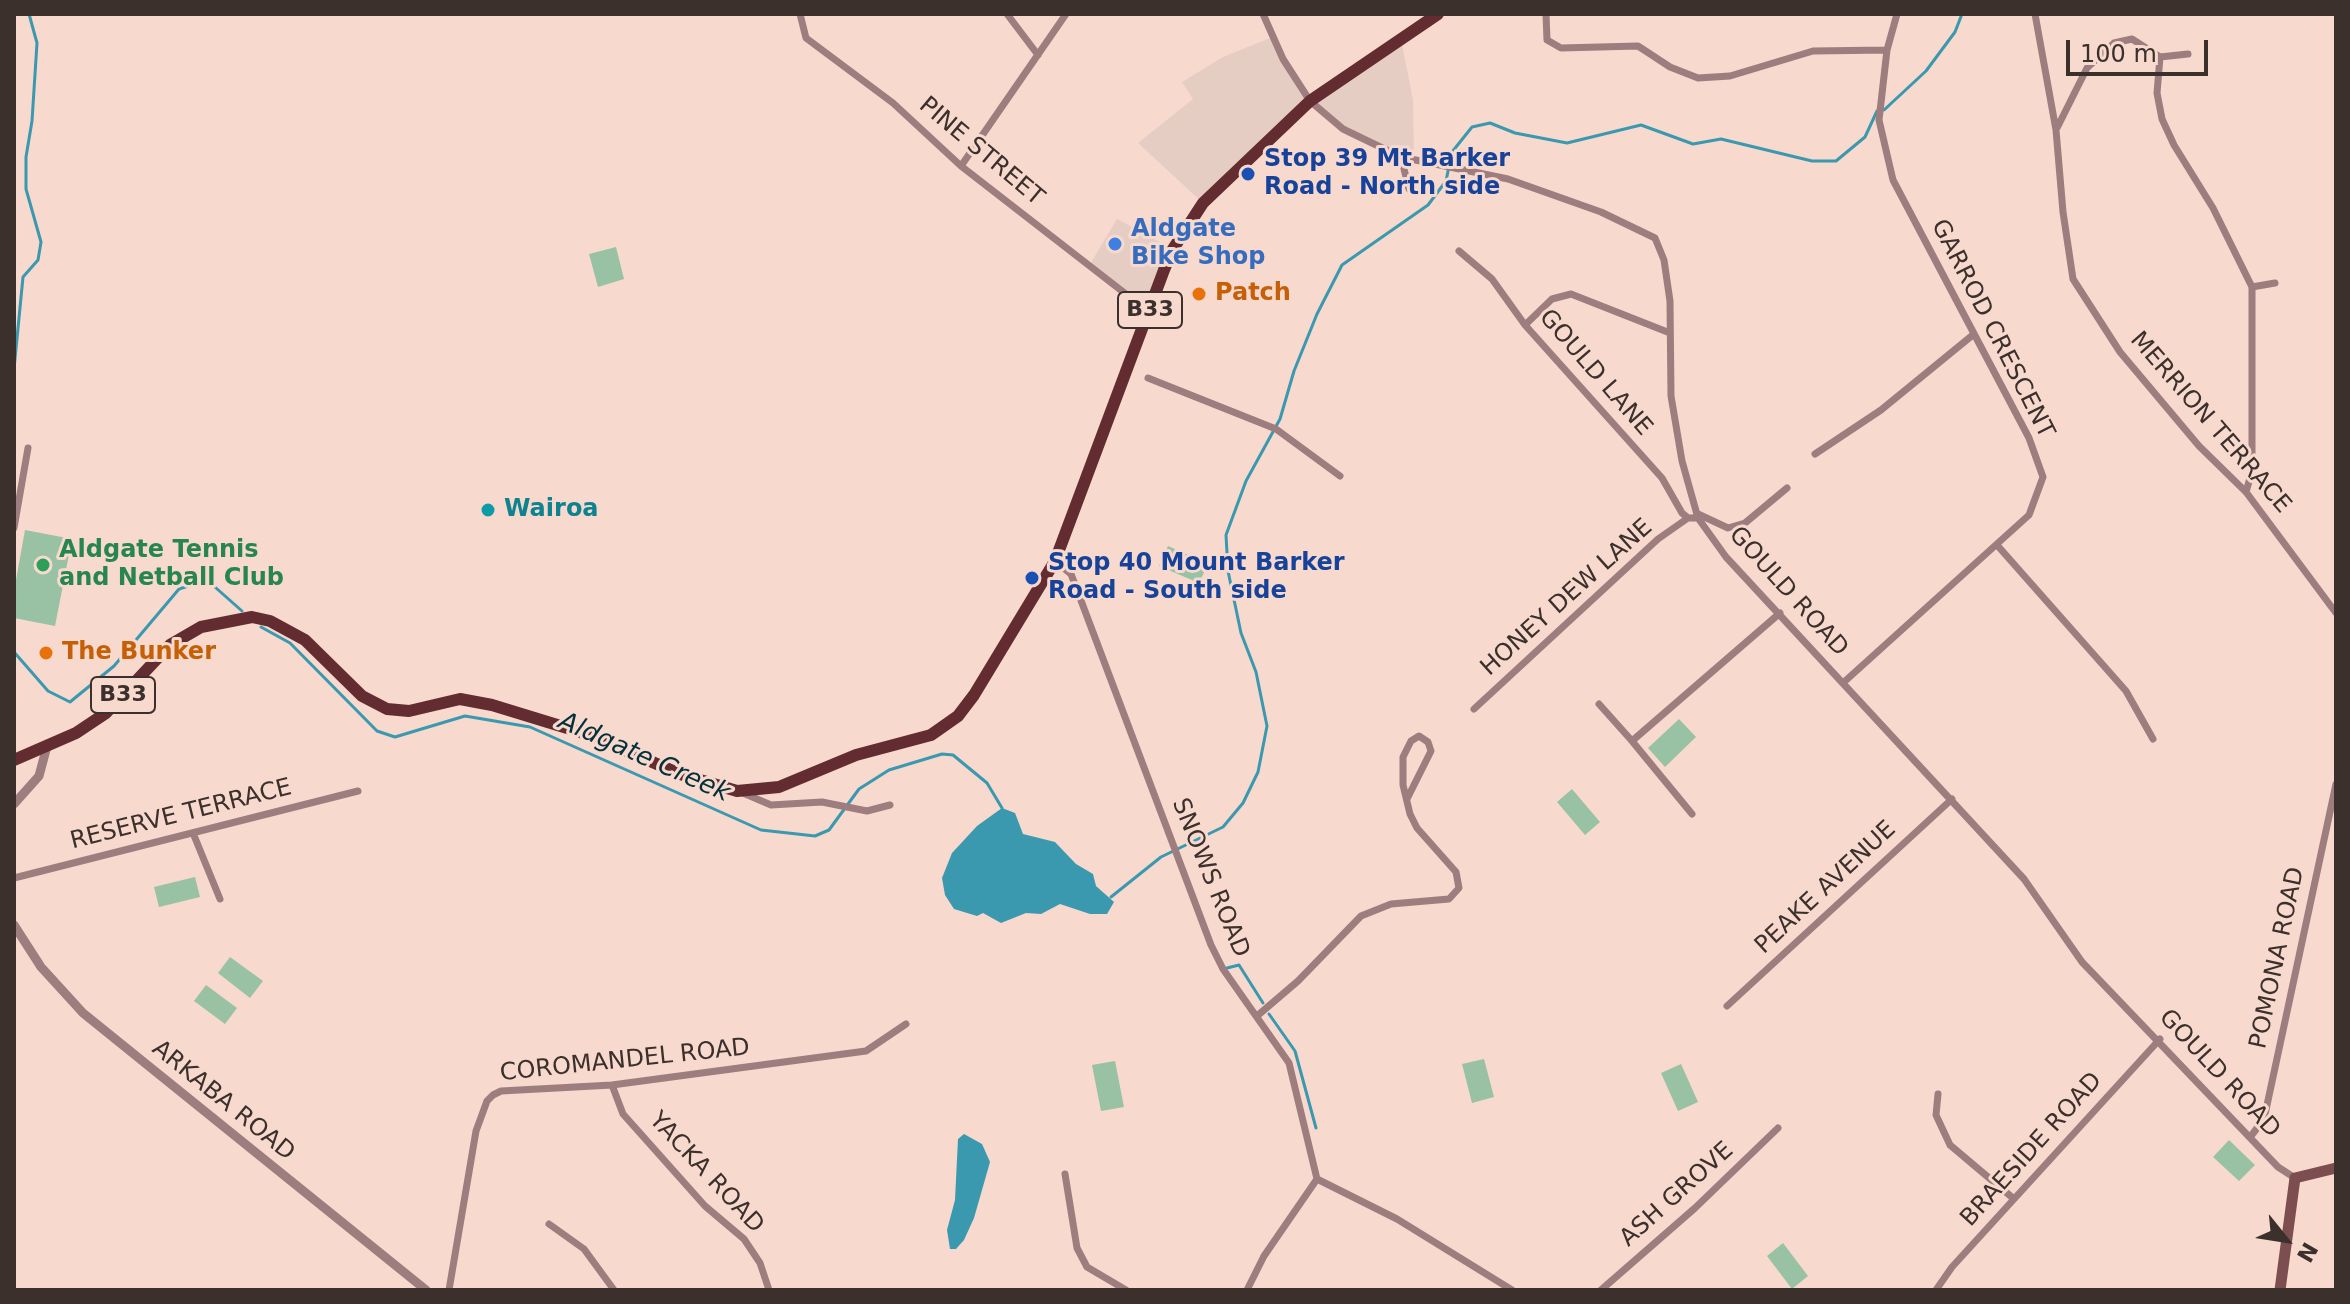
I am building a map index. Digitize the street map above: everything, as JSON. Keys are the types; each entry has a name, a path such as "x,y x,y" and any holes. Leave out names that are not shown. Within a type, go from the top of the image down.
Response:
{"main road":[{"name":"B33","path":"14,759 47,746 106,713 170,645 201,627 252,617 270,621 305,640 362,696 387,709 409,711 460,699 492,705 590,735 680,774 737,791 779,787 856,755 931,735 958,716 999,657 1055,561 1173,249 1203,203 1310,101 1438,14"},
{"path":"2280,1290 2295,1178 2334,1168"}],"street":[{"name":"PINE STREET","path":"800,14 806,38 893,103 961,166 1149,312"},
{"path":"1007,14 1038,55"},
{"path":"961,166 1066,14"},
{"name":"GOULD ROAD","path":"1263,14 1283,59 1310,101 1343,129 1401,157 1508,179 1601,212 1655,238 1664,260 1670,301 1671,396 1694,516 1726,557 2024,879 2082,962 2160,1039 2278,1167 2295,1178"},
{"path":"1546,14 1547,40 1561,48 1638,46 1670,67 1698,78 1730,76 1813,51 1887,50"},
{"name":"GARROD CRESCENT","path":"1844,682 2029,515 2043,477 2029,438 1893,180 1879,120 1887,50 1897,14"},
{"name":"MERRION TERRACE","path":"2035,14 2056,130 2073,279 2120,352 2199,446 2246,492 2336,613"},
{"path":"2056,130 2087,68 2114,43 2132,39 2160,57 2188,54"},
{"path":"2160,57 2157,93 2162,119 2174,145 2213,208 2252,287 2252,471 2246,492"},
{"path":"1401,157 1409,189"},
{"name":"GOULD LANE","path":"1459,251 1492,279 1525,325 1694,516"},
{"path":"2252,287 2275,283"},
{"path":"1525,325 1552,299 1571,294 1670,333"},
{"path":"1815,454 1881,410 1974,334"},
{"path":"1148,378 1272,428 1340,476"},
{"path":"14,528 28,448"},
{"path":"1694,516 1728,528 1745,523 1787,488"},
{"name":"HONEY DEW LANE","path":"1474,709 1658,539 1694,516"},
{"path":"1997,545 2126,691 2153,739"},
{"name":"SNOWS ROAD","path":"1055,561 1071,574 1176,858 1223,969 1289,1063 1317,1179"},
{"path":"1632,741 1780,613"},
{"path":"1599,704 1692,814"},
{"path":"1257,1016 1298,981 1361,916 1391,904 1449,899 1459,888 1456,872 1417,828 1407,799 1403,757 1411,741 1419,736 1428,742 1431,751 1407,799"},
{"path":"14,804 39,776 47,746"},
{"name":"POMONA ROAD","path":"2251,1136 2264,1119 2336,784"},
{"name":"RESERVE TERRACE","path":"14,878 358,791"},
{"path":"737,791 771,805 841,805 867,811 890,805"},
{"name":"PEAKE AVENUE","path":"1727,1006 1952,799"},
{"path":"193,833 220,899"},
{"name":"ARKABA ROAD","path":"14,925 41,967 83,1013 426,1290"},
{"name":"COROMANDEL ROAD","path":"449,1290 476,1131 487,1101 501,1091 612,1085 866,1051 906,1024"},
{"name":"BRAESIDE ROAD","path":"1936,1290 1952,1267 2160,1039"},
{"name":"YACKA ROAD","path":"612,1085 623,1114 705,1206 744,1239 760,1263 769,1290"},
{"path":"1938,1094 1936,1115 1950,1145 2014,1199"},
{"name":"ASH GROVE","path":"1601,1290 1695,1208 1778,1128"},
{"path":"1065,1174 1077,1248 1087,1267 1126,1290"},
{"path":"1247,1290 1264,1256 1317,1179 1397,1219 1512,1290"},
{"path":"549,1224 584,1249 614,1290"}],"shaded area":[{"path":"1275,36 1283,59 1310,100 1401,39 1413,100 1414,158 1401,157 1343,129 1310,101 1203,203 1138,143 1193,99 1182,82 1223,57"},
{"path":"1117,219 1173,249 1149,312 1089,266"}],"green space":[{"path":"616,247 624,279 598,287 589,254"},
{"name":"Aldgate Tennis and Netball Club","path":"25,530 72,539 55,626 14,618 14,591"},
{"path":"1168,546 1208,564 1199,583 1159,566"},
{"path":"1679,719 1696,737 1665,767 1648,748"},
{"path":"1572,789 1600,822 1585,835 1557,802"},
{"path":"195,877 200,897 159,907 154,887"},
{"path":"230,957 263,981 250,998 218,973"},
{"path":"206,985 237,1008 225,1024 194,1001"},
{"path":"1484,1059 1494,1097 1472,1103 1462,1064"},
{"path":"1115,1061 1124,1107 1101,1111 1092,1065"},
{"path":"1681,1064 1698,1102 1678,1111 1661,1073"},
{"path":"2229,1140 2255,1165 2239,1181 2213,1157"},
{"path":"1783,1243 1808,1276 1792,1289 1767,1256"}],"water":[{"path":"1002,808 1015,813 1023,834 1055,842 1076,864 1093,874 1096,886 1114,902 1107,914 1090,914 1060,904 1041,914 1026,913 1001,923 983,913 977,916 954,909 945,895 942,878 952,853 977,826"},
{"path":"964,1134 982,1144 990,1162 974,1218 964,1240 956,1249 950,1249 947,1230 955,1200 958,1139"}],"waterway":[{"path":"14,369 23,277 38,260 41,242 26,189 26,157 32,121 37,43 29,14"},
{"path":"1884,110 1926,71 1955,32 1962,14"},
{"path":"1111,897 1161,857 1223,827 1243,803 1258,772 1267,726 1256,672 1241,633 1228,571 1226,535 1246,481 1280,419 1294,371 1317,314 1342,265 1428,205 1446,181 1452,152 1472,127 1490,123 1515,133 1567,143 1641,125 1693,144 1721,139 1812,161 1836,161 1865,137 1877,111"},
{"name":"Aldgate Creek","path":"14,652 48,691 70,702 114,666 179,589 207,580 242,611"},
{"name":"Aldgate Creek","path":"261,627 290,643 377,731 395,737 465,716 530,727 761,830 815,836 829,830 859,789 889,770 942,754 953,755 987,783 1002,808"},
{"path":"1223,969 1239,965 1263,1003"},
{"path":"1269,1014 1295,1051 1316,1128"}],"place":[{"name":"Stop 39 Mt Barker Road - North side","path":"1248,174"},
{"name":"Aldgate Bike Shop","path":"1115,244"},
{"name":"Patch","path":"1199,294"},
{"name":"Wairoa","path":"488,510"},
{"name":"Aldgate Tennis and Netball Club","path":"43,565"},
{"name":"Stop 40 Mount Barker Road - South side","path":"1032,578"},
{"name":"The Bunker","path":"46,653"}]}
